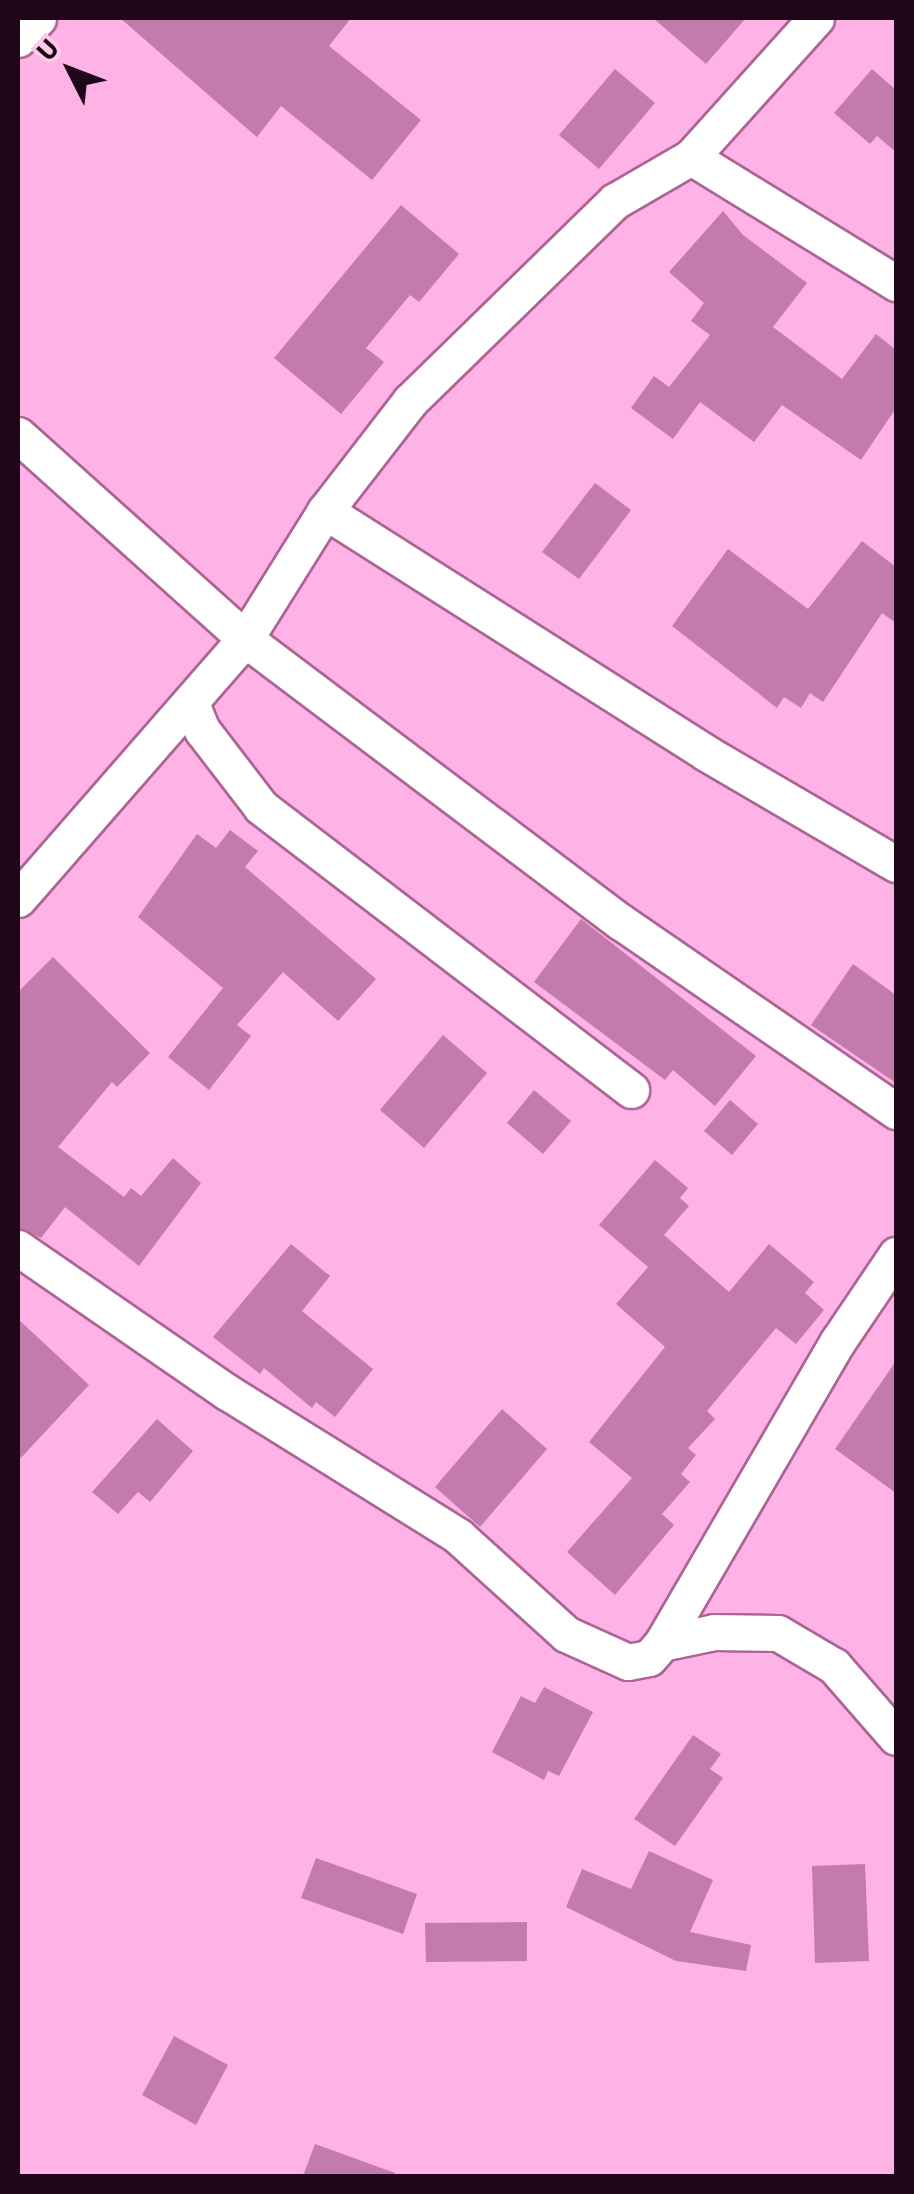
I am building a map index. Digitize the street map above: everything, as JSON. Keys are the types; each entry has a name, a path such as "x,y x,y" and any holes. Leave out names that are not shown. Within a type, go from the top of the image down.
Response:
{"street":[{"path":"18,40 38,18"},
{"path":"18,899 246,639 326,510 410,401 528,281 616,201 691,158 816,18"},
{"path":"691,158 896,283"},
{"path":"18,434 246,639 622,922 896,1111"},
{"path":"326,510 706,753 896,864"},
{"path":"191,703 202,730 261,807 632,1090"},
{"path":"18,1248 226,1392 458,1536 528,1605 586,1647 628,1662 649,1658 662,1643 838,1341 896,1255"},
{"path":"662,1643 714,1632 778,1633 834,1666 896,1737"}],"building":[{"path":"120,18 351,18 329,46 421,120 372,180 281,106 257,137"},
{"path":"653,18 746,18 706,64"},
{"path":"615,69 655,103 599,169 559,135"},
{"path":"872,69 896,90 896,152 877,136 870,144 834,113"},
{"path":"401,205 459,254 419,302 410,295 366,348 384,362 341,414 274,358"},
{"path":"723,211 743,235 807,283 773,327 842,379 876,334 896,350 896,408 861,460 782,405 754,442 700,402 673,439 631,408 654,376 669,387 710,335 691,321 704,303 669,272"},
{"path":"595,483 631,510 579,579 542,552"},
{"path":"862,541 896,567 896,623 882,613 823,702 810,693 801,708 784,697 777,708 672,626 728,549 808,609"},
{"path":"230,830 258,851 245,867 376,979 338,1021 283,972 237,1025 251,1036 209,1090 168,1057 223,988 138,917 197,834 216,848"},
{"path":"581,919 756,1056 715,1106 673,1070 665,1080 534,982"},
{"path":"53,957 150,1053 117,1087 112,1082 58,1147 124,1197 131,1188 141,1196 173,1158 201,1183 139,1266 65,1207 41,1238 18,1227 18,992"},
{"path":"853,964 896,995 896,1083 811,1025"},
{"path":"443,1035 487,1073 424,1148 380,1110"},
{"path":"534,1090 571,1121 543,1154 507,1123"},
{"path":"730,1100 758,1124 732,1155 704,1131"},
{"path":"655,1160 688,1188 680,1198 689,1206 664,1235 729,1292 769,1244 814,1282 805,1293 824,1310 796,1344 776,1328 707,1411 715,1419 688,1448 696,1455 681,1474 690,1482 662,1514 674,1525 615,1595 567,1552 632,1478 589,1442 665,1347 616,1304 648,1267 599,1225"},
{"path":"291,1244 330,1276 302,1311 373,1369 335,1417 316,1402 312,1408 264,1368 260,1374 213,1337"},
{"path":"18,1319 89,1385 18,1461"},
{"path":"896,1361 896,1493 835,1449"},
{"path":"502,1409 547,1449 480,1527 435,1487"},
{"path":"157,1419 193,1451 150,1502 138,1492 118,1514 92,1492"},
{"path":"544,1687 593,1712 559,1776 548,1771 544,1780 492,1752 521,1696 535,1703"},
{"path":"693,1735 721,1754 710,1769 723,1778 675,1846 634,1819"},
{"path":"649,1851 713,1880 690,1932 751,1945 746,1971 676,1961 566,1907 582,1869 631,1889"},
{"path":"316,1858 417,1894 403,1934 301,1898"},
{"path":"865,1864 869,1961 815,1963 812,1866"},
{"path":"527,1922 527,1961 426,1962 425,1923"},
{"path":"174,2036 228,2065 196,2125 142,2095"},
{"path":"315,2144 395,2173 394,2176 303,2176"}]}
